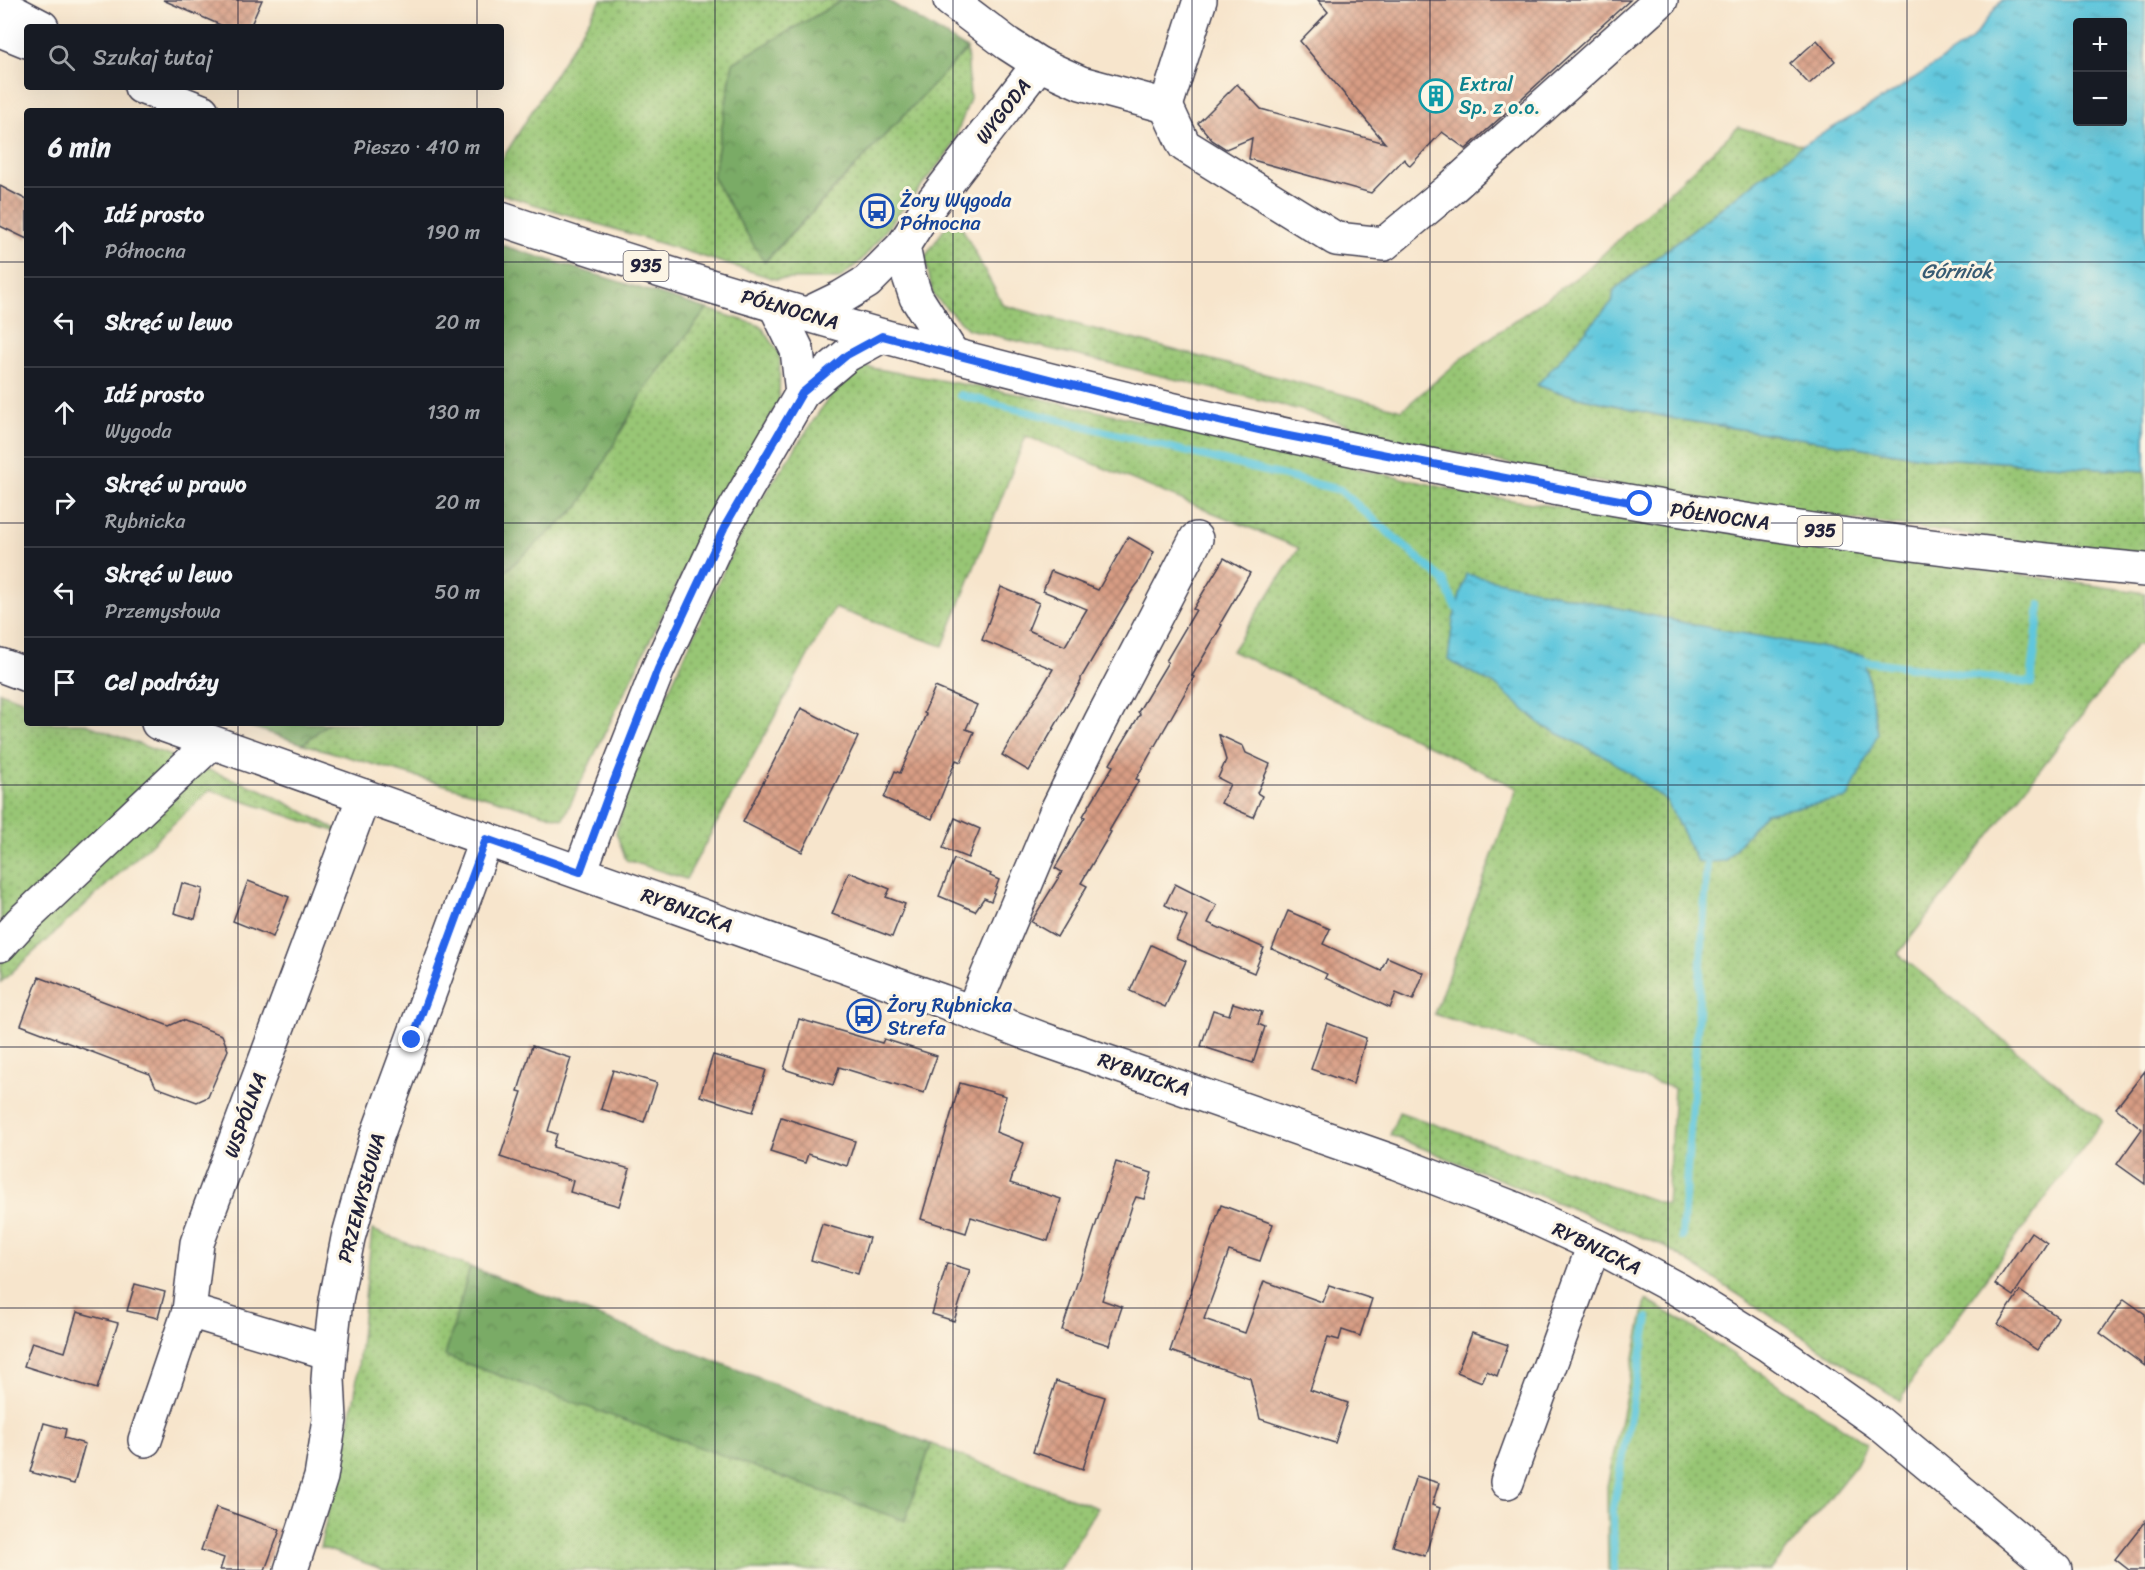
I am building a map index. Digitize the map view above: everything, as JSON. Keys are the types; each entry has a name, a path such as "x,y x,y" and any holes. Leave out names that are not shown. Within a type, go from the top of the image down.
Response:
{"street":[{"path":"1200,0 1166,106 1184,145 1336,239 1384,244 1457,183 1660,0"},
{"name":"WYGODA","path":"807,314 867,282 903,246 924,213 1040,64 1008,44 954,1"},
{"path":"0,5 36,24"},
{"path":"0,30 24,40"},
{"path":"1040,64 1081,83 1166,106"},
{"path":"149,90 194,108"},
{"name":"PÓŁNOCNA","path":"504,220 699,282 882,336 1162,408 1268,432 1640,504 1872,539 2145,570"},
{"path":"903,246 916,297 953,355"},
{"path":"775,305 797,350 802,393"},
{"path":"580,872 658,669 725,526 802,393 847,355 882,336"},
{"path":"972,1012 1058,810 1101,721 1196,538"},
{"path":"0,665 24,674"},
{"name":"RYBNICKA","path":"166,726 1397,1163 1518,1210 1594,1245 1679,1290 1787,1358 1879,1423 2055,1570"},
{"path":"0,945 21,922 212,743"},
{"name":"WSPÓLNA","path":"145,1440 189,1311 197,1243 364,796"},
{"name":"PRZEMYSŁOWA","path":"291,1570 321,1476 330,1420 328,1379 336,1300 348,1238 377,1136 486,839"},
{"path":"1508,1482 1594,1245"},
{"path":"189,1311 330,1353"}],"green space":[{"path":"601,0 843,0 733,63 713,178 765,262 967,49 970,99 951,149 861,261 839,279 775,279 504,195 504,156"},
{"path":"843,0 887,0 967,49 764,262 713,178 733,63"},
{"path":"1738,127 1803,145 1614,290 1613,302 1538,385 1553,391 1675,419 1922,457 2145,471 2145,553 2059,547 1653,493 1385,438 1301,410 968,329 933,295 925,257 946,226 961,226 1003,305 1402,410 1466,355 1584,272"},
{"path":"504,246 707,309 646,387 579,506 504,572"},
{"path":"707,309 761,326 780,354 779,402 707,523 563,819 303,744 324,726 504,726 504,572 579,506 646,387"},
{"path":"860,366 1029,396 1478,495 2145,593 2145,645 2136,645 1898,954 2103,1121 1917,1371 1901,1401 1664,1246 1390,1135 1399,1112 1667,1205 1674,1088 1434,1014 1517,788 1232,651 1299,548 1026,436 943,646 834,608 686,879 626,860 616,833 634,766 744,526 837,385"},
{"path":"0,692 24,701 24,726 91,726 262,790 349,836 210,790 1,982"},
{"path":"248,726 324,726 303,744"},
{"path":"372,1230 470,1267 446,1356 905,1520 931,1444 1097,1508 1059,1570 385,1570 320,1547 355,1395"},
{"path":"470,1267 931,1444 905,1521 445,1356"},
{"path":"1646,1300 1686,1323 1867,1444 1856,1465 1771,1570 1608,1570 1607,1486"}],"water":[{"name":"Górniok","path":"2002,0 2145,0 2145,471 1922,457 1675,419 1553,391 1537,385 1612,302 1614,290 1803,145 1889,95 1971,40"},
{"path":"1466,574 1690,624 1864,655 1878,733 1848,798 1765,813 1725,861 1698,863 1666,800 1608,758 1543,726 1497,686 1448,660 1453,620"}],"building":[{"path":"163,0 262,0 251,24 218,24"},
{"name":"Extral Sp. z o.o.","path":"1318,0 1630,0 1466,149 1442,132 1410,166 1404,159 1371,193 1249,159 1252,138 1226,149 1212,140 1198,123 1237,84 1261,109 1385,143 1300,41 1328,12"},
{"path":"1817,40 1835,61 1809,84 1790,64"},
{"path":"0,186 24,198 24,238 0,226"},
{"path":"1128,537 1154,552 1139,582 1081,678 1029,771 1002,755 1053,669 982,640 1001,587 1039,603 1028,630 1065,646 1087,609 1043,591 1051,571 1098,590"},
{"path":"1224,558 1250,573 1136,779 1139,780 1081,883 1087,886 1057,937 1031,922 1062,872 1055,868 1113,766 1110,764 1140,714 1138,712 1196,610 1193,609"},
{"path":"935,687 977,705 966,729 974,732 961,762 956,760 932,819 884,798 895,771 900,773 926,714 924,713"},
{"path":"801,708 858,737 802,852 743,822"},
{"path":"1219,735 1243,746 1246,753 1270,764 1257,793 1262,796 1253,817 1221,803 1230,784 1218,778 1226,760"},
{"path":"955,818 980,829 968,858 943,848"},
{"path":"954,859 991,874 990,876 999,880 991,901 984,898 975,911 939,896"},
{"path":"849,872 890,889 886,897 905,904 892,937 832,914"},
{"path":"248,881 289,897 273,937 233,921"},
{"path":"182,883 203,889 195,919 174,913"},
{"path":"1175,884 1217,905 1208,923 1264,948 1254,973 1176,940 1187,916 1165,905"},
{"path":"1288,911 1330,929 1323,944 1381,971 1387,957 1424,973 1413,1000 1396,993 1390,1008 1325,978 1327,974 1272,949"},
{"path":"1151,945 1186,961 1165,1007 1130,991"},
{"path":"39,977 169,1026 182,1020 222,1035 228,1050 208,1097 197,1102 156,1087 150,1074 21,1025"},
{"path":"1233,1003 1262,1012 1258,1024 1265,1027 1253,1063 1201,1046 1213,1010 1229,1015"},
{"path":"799,1019 882,1043 884,1039 937,1056 924,1093 839,1067 833,1085 784,1069"},
{"path":"1327,1023 1366,1038 1353,1084 1311,1069"},
{"path":"532,1046 571,1058 548,1131 557,1134 553,1147 630,1169 619,1206 570,1192 573,1181 500,1157 522,1092 518,1091"},
{"path":"713,1055 766,1070 753,1112 700,1096"},
{"path":"613,1070 657,1083 644,1122 601,1109"},
{"path":"2145,1071 2145,1184 2117,1164 2142,1129 2116,1108"},
{"path":"960,1083 1006,1096 996,1132 1024,1143 1010,1183 1061,1199 1048,1241 971,1217 966,1233 921,1219"},
{"path":"781,1117 855,1141 847,1166 808,1154 805,1163 770,1152"},
{"path":"1116,1162 1152,1173 1144,1199 1136,1197 1132,1206 1102,1300 1122,1307 1109,1345 1062,1330"},
{"path":"1221,1205 1273,1224 1260,1261 1229,1251 1204,1319 1245,1333 1264,1281 1322,1302 1329,1285 1372,1299 1360,1336 1342,1330 1339,1340 1328,1337 1310,1390 1348,1403 1335,1443 1260,1419 1250,1378 1170,1351"},
{"path":"822,1224 869,1238 858,1274 811,1260"},
{"path":"2031,1232 2047,1243 2013,1296 1995,1284"},
{"path":"947,1263 970,1270 954,1321 932,1314"},
{"path":"135,1284 165,1292 158,1318 127,1311"},
{"path":"2020,1291 2058,1317 2037,1350 1998,1324"},
{"path":"2124,1299 2145,1314 2145,1366 2100,1333"},
{"path":"77,1312 118,1323 97,1389 24,1366 32,1342 65,1352"},
{"path":"1472,1333 1508,1345 1497,1376 1487,1371 1482,1382 1457,1372"},
{"path":"1056,1381 1105,1397 1083,1469 1033,1452"},
{"path":"44,1423 66,1429 64,1438 85,1444 74,1484 30,1472"},
{"path":"1416,1476 1439,1483 1432,1505 1440,1508 1425,1556 1393,1546"},
{"path":"216,1507 280,1530 265,1570 220,1570 224,1558 201,1550"},
{"path":"2145,1521 2145,1570 2129,1570 2115,1559"}],"waterway":[{"path":"960,395 1340,490 1443,580 1456,607"},
{"path":"1865,661 2031,683 2040,605"},
{"path":"1682,1237 1707,863"},
{"path":"1614,1570 1613,1509 1648,1318"}],"place":[{"name":"Extral Sp. z o.o.","path":"1436,96"},
{"name":"Żory Wygoda Północna","path":"877,211"},
{"name":"Żory Rybnicka Strefa","path":"864,1016"}],"route":[{"path":"412,1040 486,839 580,872 658,669 725,526 802,393 835,363 882,336 1162,408 1268,432 1640,504"}]}
